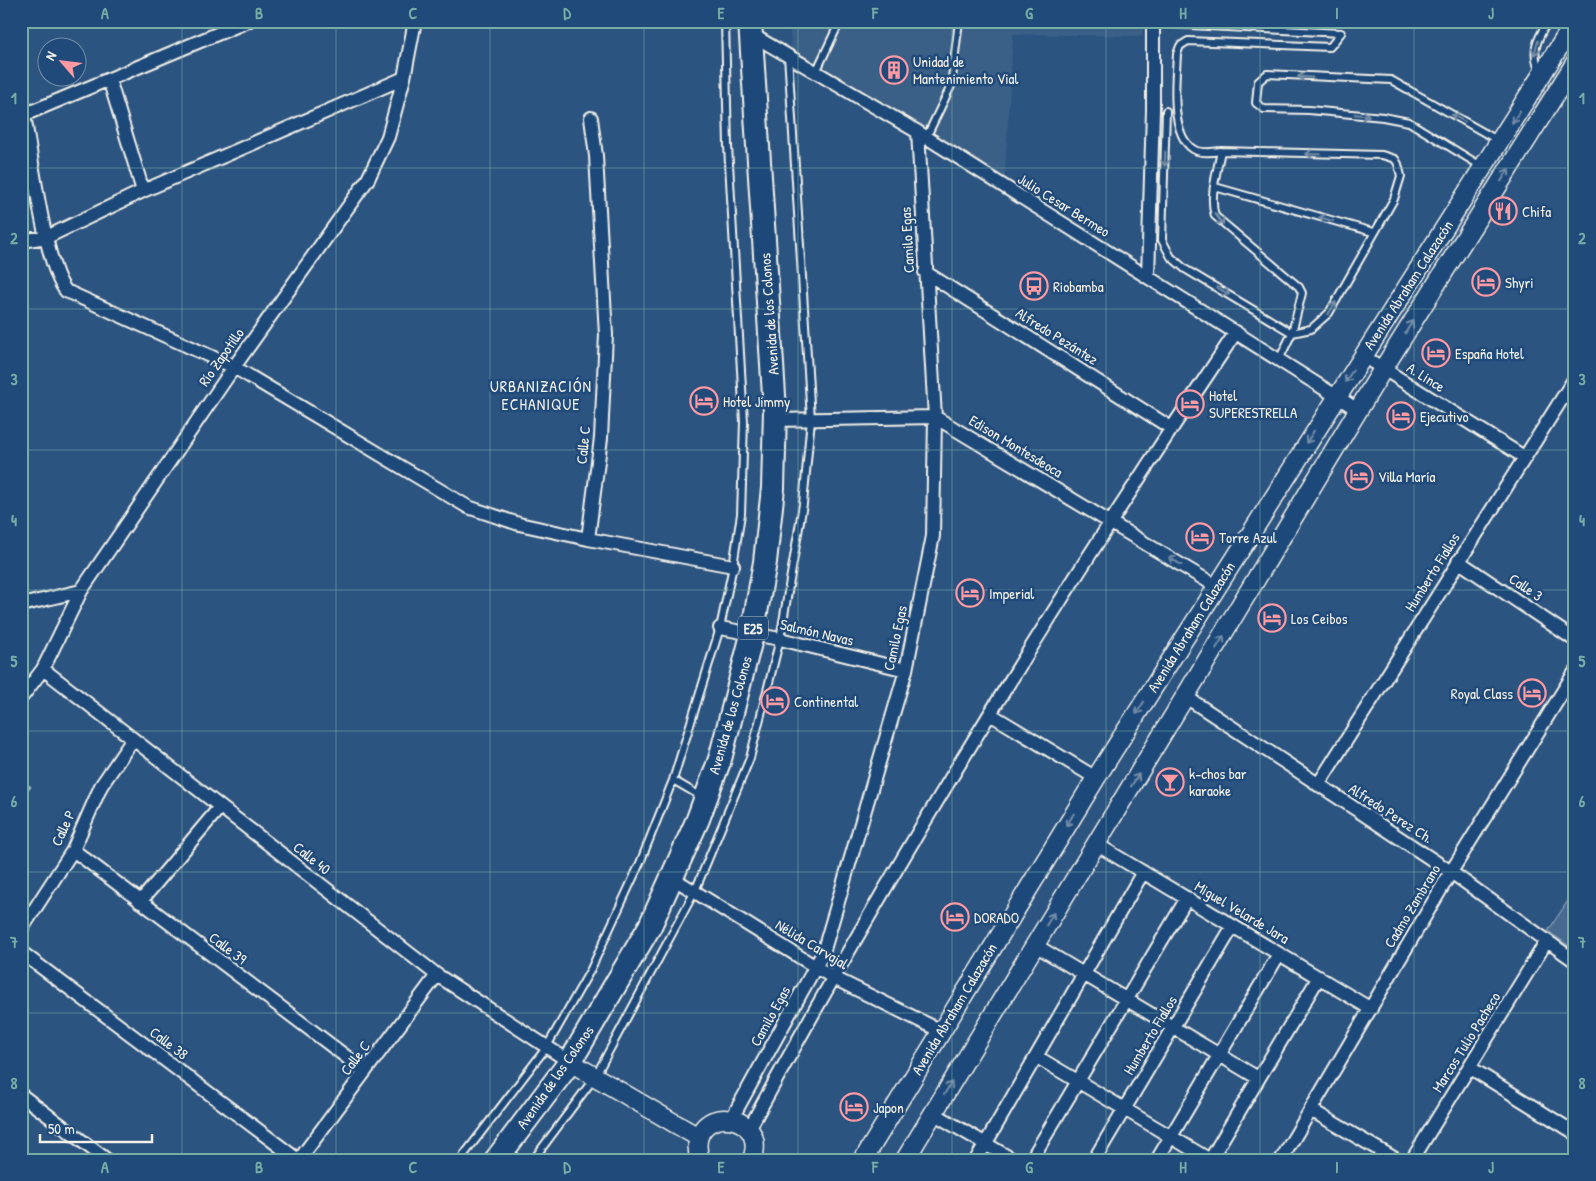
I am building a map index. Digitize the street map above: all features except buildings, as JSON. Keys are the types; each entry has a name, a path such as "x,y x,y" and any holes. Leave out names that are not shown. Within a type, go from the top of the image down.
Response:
{"highway":[{"name":"Avenida de los Colonos","path":"496,1160 570,1062 650,926 705,799 733,714 752,635 765,562 773,488 775,420 771,328 748,25"}],"main road":[{"name":"Avenida Abraham Calazacón","path":"863,1160 1096,778 1216,586 1336,396 1484,168 1575,22"},
{"name":"Avenida Abraham Calazacón","path":"905,1160 1383,369 1575,63"},
{"path":"570,1062 698,1137"},
{"path":"699,1159 696,1147 702,1130 715,1120 732,1118 741,1122 749,1129 755,1144 753,1160"}],"street":[{"path":"248,21 22,116 46,237 59,283 66,291 234,367 468,507 518,524 733,566"},
{"name":"Río Zapotillo","path":"21,698 43,669 81,591 234,367 368,179 388,137 404,78 415,21"},
{"path":"1148,277 1160,110 1153,22"},
{"name":"Julio Cesar Bermeo","path":"748,25 788,56 922,135 1358,410"},
{"path":"21,241 46,237 144,191 404,78"},
{"path":"109,79 144,191"},
{"name":"Calle C","path":"588,539 601,438 606,335 596,156 590,118"},
{"name":"Camilo Egas","path":"732,1118 823,953 906,670 933,536 935,417 925,272 922,135"},
{"name":"Alfredo Pezántez","path":"925,272 1172,428"},
{"path":"749,1129 832,977 990,714 1111,522 1236,332"},
{"name":"A. Lince","path":"1363,356 1524,457"},
{"name":"Humberto Fiallos","path":"1318,784 1575,378"},
{"path":"775,420 935,417"},
{"name":"Edison Montesdeoca","path":"935,417 1216,586"},
{"name":"Calle 3","path":"1458,561 1575,640"},
{"path":"21,605 81,591"},
{"name":"Salmón Navas","path":"720,628 780,639 906,670"},
{"name":"Calle 40","path":"43,669 437,975 570,1062"},
{"name":"Cadmo Zambrano","path":"1281,1160 1451,872 1575,672"},
{"name":"Alfredo Perez Ch.","path":"1186,697 1451,872 1575,962"},
{"path":"990,714 1096,778"},
{"name":"Calle P","path":"21,930 73,850 101,786 132,740"},
{"path":"140,902 220,807"},
{"name":"Miguel Velarde Jara","path":"1096,844 1371,1008"},
{"name":"Calle 39","path":"73,850 366,1071"},
{"path":"976,1160 1143,872"},
{"name":"Nélida Carvajal","path":"672,876 832,977 941,1031"},
{"path":"1031,1160 1187,898"},
{"name":"Humberto Fiallos","path":"1094,1160 1233,926"},
{"name":"Marcos Tulio Pacheco","path":"1412,1160 1546,942"},
{"path":"1035,945 1258,1078"},
{"name":"Calle 38","path":"21,952 299,1160"},
{"path":"1157,1160 1280,954"},
{"name":"Calle C","path":"299,1160 437,975"},
{"path":"1037,1057 1210,1160 1319,977"},
{"path":"1470,1067 1575,1133"},
{"path":"21,1095 107,1160"},
{"path":"1311,1110 1397,1160"},
{"path":"933,1113 1013,1160"}],"lane":[{"path":"460,1160 546,1048 591,969 640,863 673,780 720,628 733,566 741,514 744,422 728,146 725,21"},
{"path":"816,72 840,21"},
{"path":"922,135 951,86 960,21"},
{"path":"1542,75 1534,56 1540,35 1548,21"},
{"path":"1153,22 1342,33 1330,47 1188,41 1180,46 1177,54 1175,110 1186,142 1198,151 1382,155 1395,159 1398,164 1401,176 1394,199 1373,232 1329,313 1311,328 1292,332 1185,269 1170,257 1162,240 1160,110 1175,110"},
{"path":"533,1160 594,1076 695,891 750,758 780,639 803,504 811,419 788,56"},
{"path":"1484,168 1409,122 1384,117 1309,110 1264,109 1256,103 1258,82 1266,74 1391,80 1500,142"},
{"path":"1220,151 1213,210 1220,223 1299,287 1302,293 1292,332 1279,360"},
{"path":"1215,188 1373,232"},
{"path":"673,780 705,799"}],"shaded area":[{"path":"789,21 1143,21 1142,36 1013,34 1004,187 792,53"},
{"path":"1575,890 1575,950 1548,931"}],"waterway":[{"path":"21,790 29,787"}],"place":[{"name":"Unidad de Mantenimiento Vial","path":"894,70"},
{"name":"Chifa","path":"1503,211"},
{"name":"Shyri","path":"1486,282"},
{"name":"Riobamba","path":"1034,286"},
{"name":"España Hotel","path":"1436,353"},
{"name":"Hotel Jimmy","path":"704,401"},
{"name":"Hotel SUPERESTRELLA","path":"1190,404"},
{"name":"Ejecutivo","path":"1401,416"},
{"name":"Villa María","path":"1359,476"},
{"name":"Torre Azul","path":"1200,537"},
{"name":"Imperial","path":"970,593"},
{"name":"Los Ceibos","path":"1272,618"},
{"name":"Royal Class","path":"1532,693"},
{"name":"Continental","path":"775,701"},
{"name":"k-chos bar karaoke","path":"1170,782"},
{"name":"DORADO","path":"955,917"},
{"name":"Japon","path":"854,1107"}],"district":[{"name":"URBANIZACIÓN ECHANIQUE","path":"541,395"}]}
